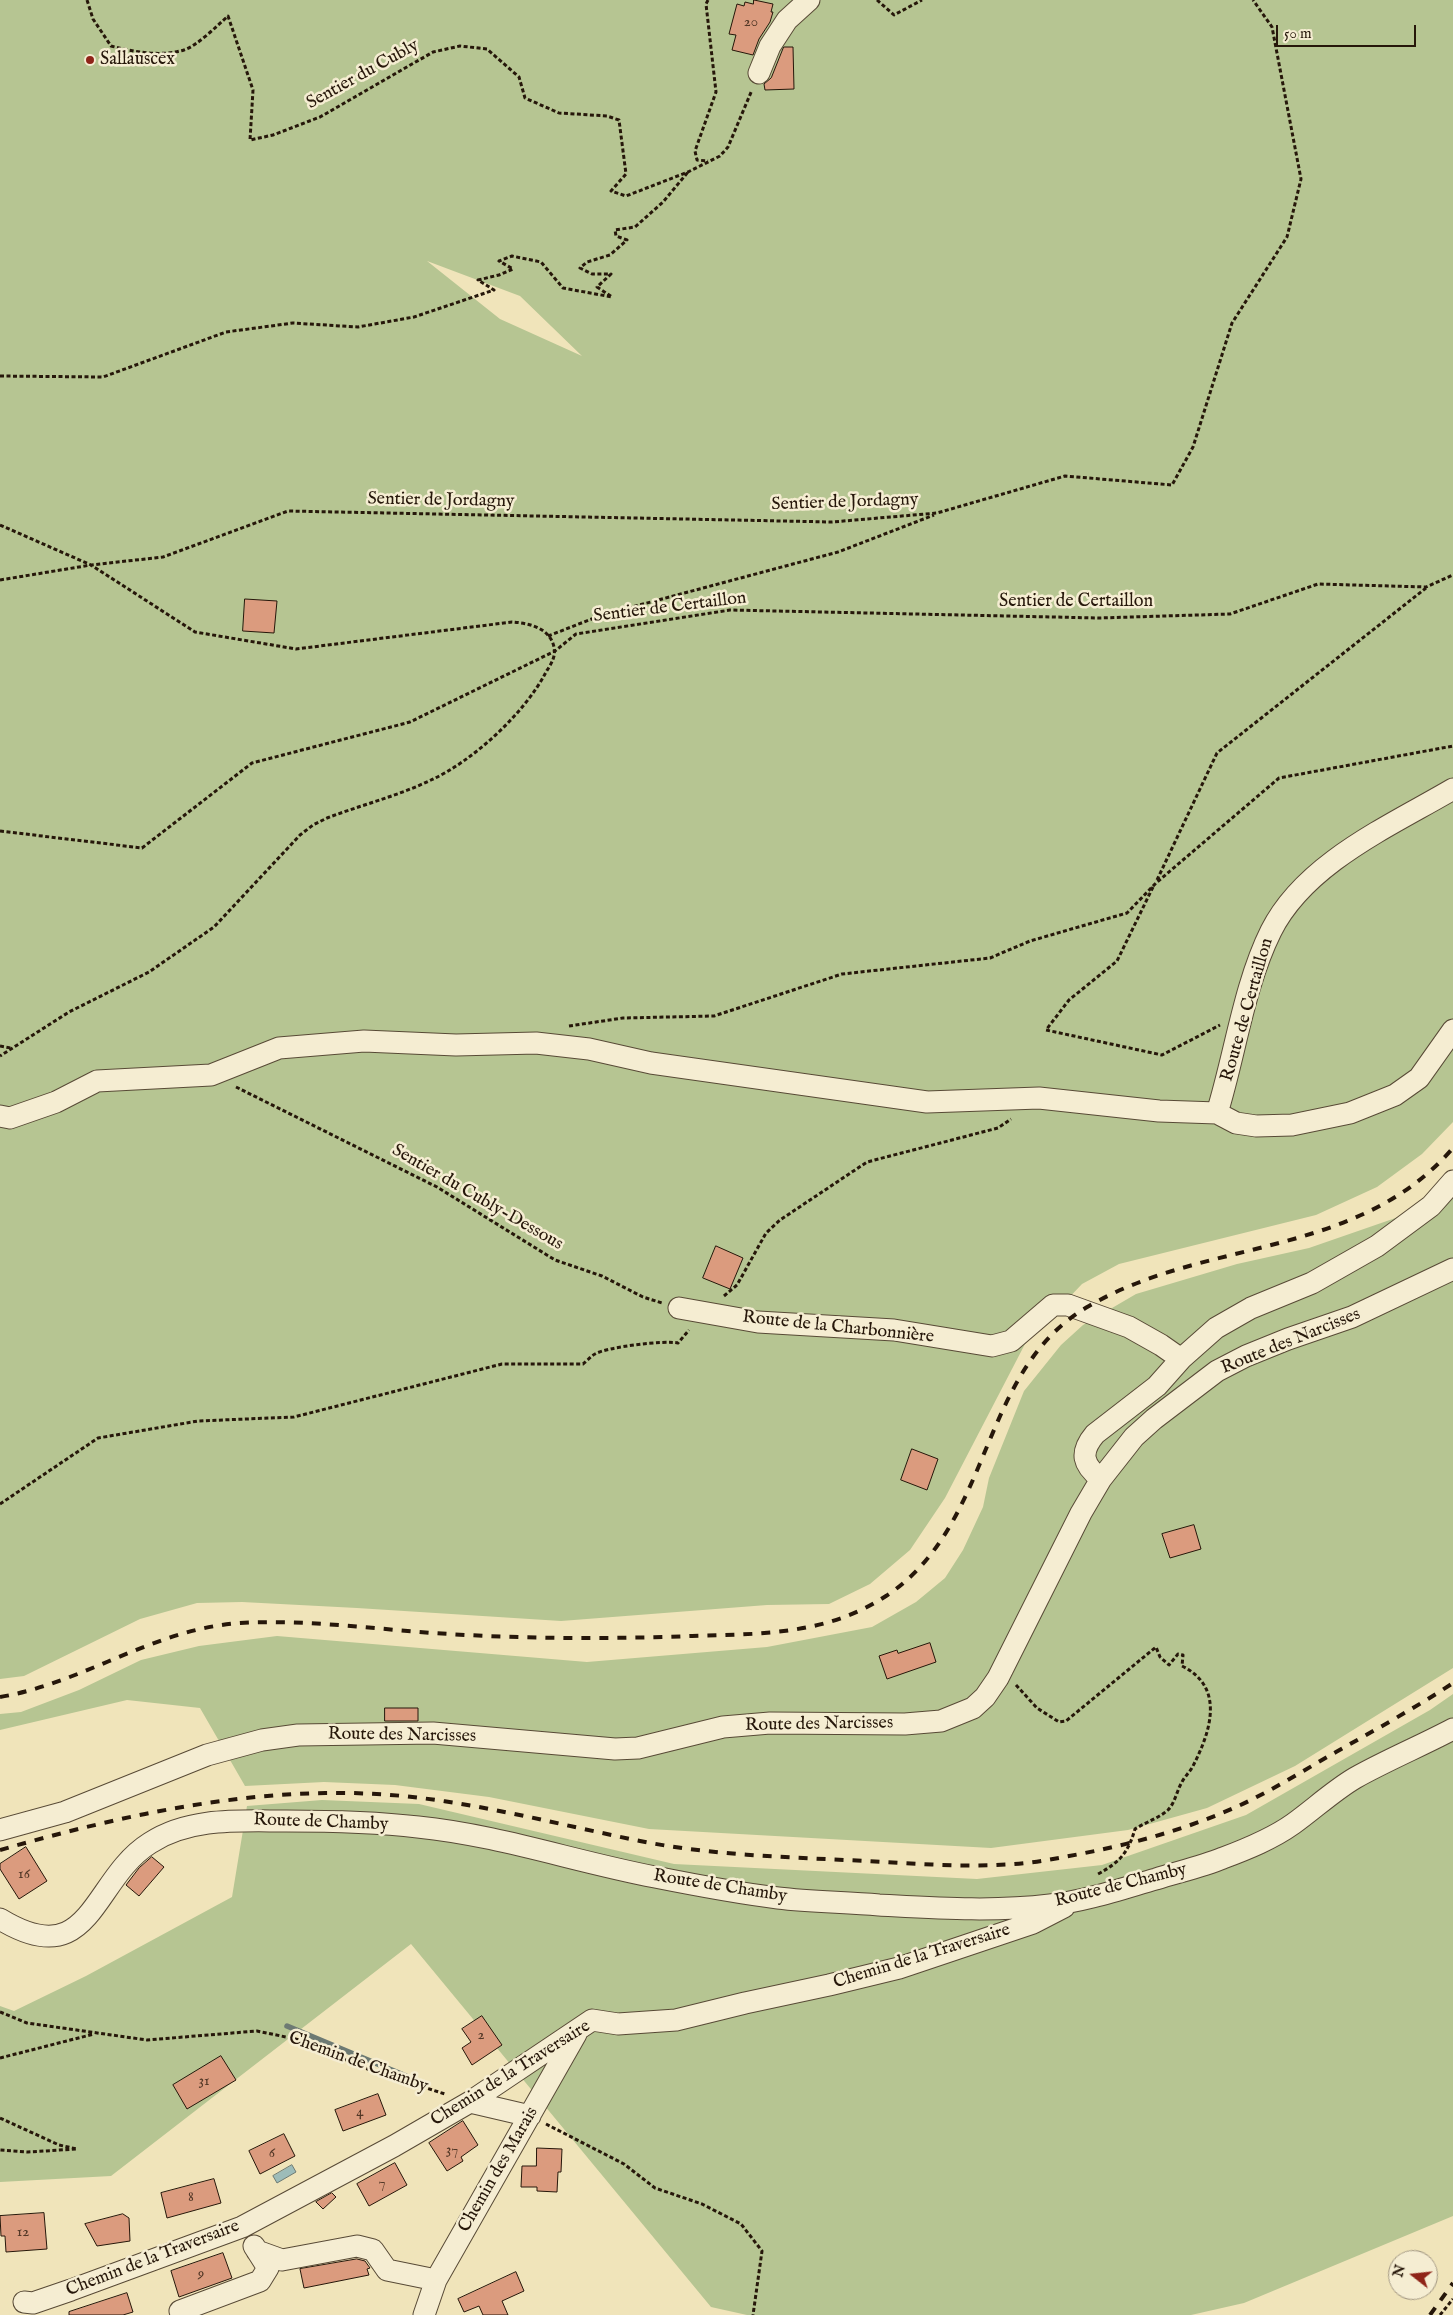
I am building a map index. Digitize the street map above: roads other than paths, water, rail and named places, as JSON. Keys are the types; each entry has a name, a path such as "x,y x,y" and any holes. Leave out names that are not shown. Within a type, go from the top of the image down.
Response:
{"street":[{"path":"759,73 770,46 787,20 809,0"},
{"name":"Route de Certaillon","path":"1217,1113 1258,964 1271,931 1288,904 1337,857 1453,789"},
{"path":"0,1116 10,1118 56,1102 97,1081 211,1075 279,1048 364,1041 456,1044 536,1043 590,1049 651,1063 927,1102 1039,1098 1159,1111 1217,1113 1236,1123 1265,1126 1321,1121 1367,1108 1395,1095 1419,1078 1453,1030"},
{"path":"1101,1479 1087,1467 1085,1456 1089,1441 1095,1434 1157,1386 1181,1359 1216,1328 1232,1317 1312,1283 1377,1246 1431,1206 1453,1181"},
{"name":"Route des Narcisses","path":"0,1830 65,1812 236,1745 298,1735 433,1733 615,1749 638,1748 723,1727 770,1723 915,1724 941,1721 958,1716 974,1708 985,1697 998,1678 1081,1513 1101,1479 1134,1437 1147,1425 1217,1370 1288,1339 1352,1317 1453,1269"},
{"name":"Route de la Charbonnière","path":"695,1311 758,1322 894,1330 992,1346 1011,1341 1053,1305 1068,1305 1129,1327 1162,1345 1181,1359"},
{"name":"Route de Chamby","path":"0,1919 22,1932 36,1936 51,1936 67,1932 82,1922 98,1904 126,1863 143,1847 169,1833 191,1825 218,1822 289,1821 420,1827 487,1839 652,1877 780,1898 968,1910 1022,1908 1077,1900 1220,1859 1270,1838 1291,1826 1334,1791 1356,1777 1453,1729"},
{"name":"Chemin de la Traversaire","path":"24,2302 33,2303 71,2290 242,2226 394,2146 470,2102 592,2020 618,2024 676,2020 899,1968 1033,1923 1077,1900"},
{"name":"Chemin des Marais","path":"422,2314 436,2280 578,2029"},
{"path":"470,2102 530,2116"},
{"path":"180,2311 260,2281 268,2268 242,2226"},
{"path":"257,2251 282,2260 357,2246 373,2250 387,2270 436,2280"}],"water":[{"path":"292,2165 296,2172 277,2183 273,2176"}],"waterway":[{"path":"287,2026 406,2076"}],"railway":[{"path":"0,1697 31,1690 61,1680 178,1635 208,1627 240,1623 292,1622 479,1636 540,1638 662,1637 768,1633 792,1630 817,1625 864,1609 886,1596 921,1565 948,1529 969,1489 1004,1407 1025,1368 1053,1334 1089,1306 1134,1284 1181,1268 1326,1229 1372,1210 1415,1184 1453,1148"},
{"path":"0,1850 99,1824 199,1804 301,1794 352,1793 403,1796 463,1804 640,1841 724,1853 934,1865 980,1866 1025,1863 1114,1847 1180,1829 1222,1813 1280,1784 1410,1710 1453,1683"},
{"path":"1430,2315 1453,2283"}],"place":[{"name":"Sallauscex","path":"90,60"}]}
